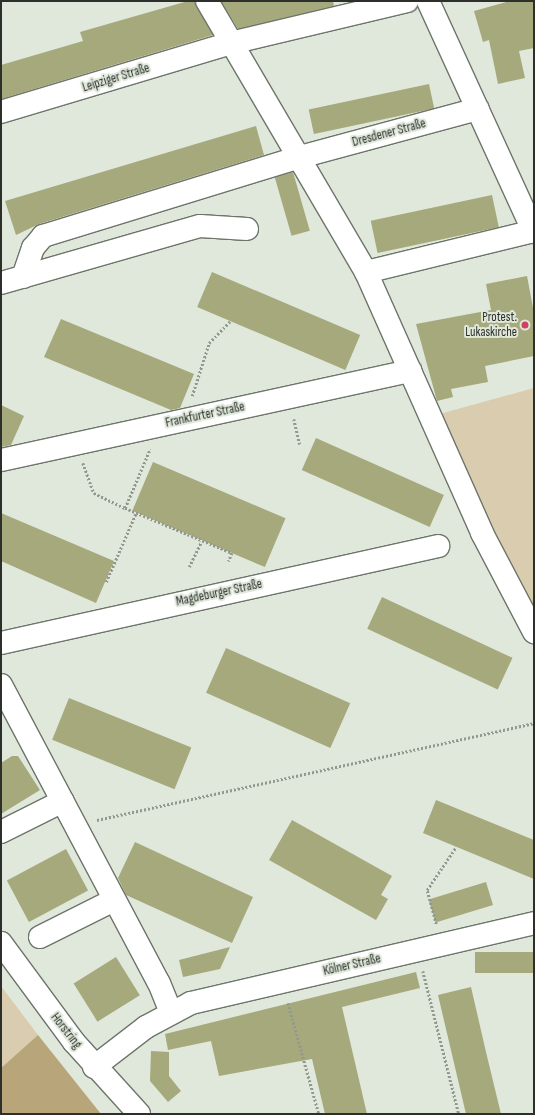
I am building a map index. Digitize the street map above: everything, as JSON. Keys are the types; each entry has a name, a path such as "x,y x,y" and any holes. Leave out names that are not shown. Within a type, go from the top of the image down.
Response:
{"street":[{"path":"207,1 300,157 366,272 482,533 534,632"},
{"path":"231,43 407,1"},
{"path":"366,272 534,231 428,1"},
{"name":"Leipziger Straße","path":"1,112 231,43"},
{"name":"Dresdener Straße","path":"300,157 478,109"},
{"path":"23,276 33,248 44,236 300,157"},
{"path":"1,283 200,226 247,229"},
{"name":"Frankfurter Straße","path":"1,460 410,371"},
{"name":"Magdeburger Straße","path":"1,643 438,546"},
{"path":"1,686 159,983 171,1012"},
{"path":"1,832 63,801"},
{"path":"40,937 114,900"},
{"name":"Kölner Straße","path":"94,1067 124,1042 171,1012 217,996 534,923"},
{"name":"Horstring","path":"1,943 94,1067 139,1114"}],"path":[{"path":"190,400 200,380 201,360 209,342 230,321"},
{"path":"125,508 161,425"},
{"path":"78,443 94,493 201,542 232,553 229,561"},
{"path":"106,582 136,513"},
{"path":"189,567 201,542"},
{"path":"76,825 534,723"},
{"path":"442,944 427,890 456,847"},
{"path":"418,950 459,1114"},
{"path":"282,981 319,1114"}],"shaded area":[{"path":"534,388 534,610 528,612 436,415"},
{"path":"1,986 38,1035 1,1068"},
{"path":"38,1035 101,1114 1,1114 1,1068"}],"building":[{"path":"188,1 195,1 213,35 1,99 1,65 83,41 80,32"},
{"path":"221,1 333,1 334,6 238,29"},
{"path":"510,1 534,1 534,48 519,51 525,78 498,84 489,40 483,42 474,11"},
{"path":"429,84 434,108 314,134 309,110"},
{"path":"256,126 264,155 39,224 16,235 5,201"},
{"path":"293,172 310,231 292,236 275,177"},
{"path":"492,195 499,227 378,253 371,221"},
{"path":"212,272 360,335 345,370 197,307"},
{"path":"527,276 534,313 534,356 485,366 488,382 451,389 453,397 437,401 416,324 491,310 486,284"},
{"path":"61,319 194,374 180,408 171,410 44,357"},
{"path":"1,405 24,416 11,445 1,447"},
{"path":"316,438 444,495 430,527 302,470"},
{"path":"153,462 286,518 265,567 132,511"},
{"path":"1,513 114,561 96,603 1,561"},
{"path":"382,597 513,658 498,690 367,629"},
{"path":"226,648 350,703 330,748 206,693"},
{"path":"69,698 191,747 175,789 52,740"},
{"path":"12,756 18,756 40,790 1,814 1,763"},
{"path":"436,800 534,840 534,879 423,833"},
{"path":"292,820 392,876 381,895 388,899 376,920 269,860"},
{"path":"135,842 253,897 232,943 126,895 118,878"},
{"path":"66,849 88,890 29,922 7,880"},
{"path":"486,882 493,905 436,922 429,900"},
{"path":"230,947 220,969 183,977 179,960"},
{"path":"475,952 534,952 534,973 475,973"},
{"path":"116,957 140,995 97,1022 74,983"},
{"path":"416,972 420,988 342,1007 367,1114 325,1114 312,1059 219,1076 211,1041 168,1050 165,1034"},
{"path":"471,987 501,1114 466,1114 438,995"},
{"path":"151,1051 169,1052 169,1076 181,1091 168,1102 150,1081"}],"place":[{"name":"Protest. Lukaskirche","path":"525,325"}]}
